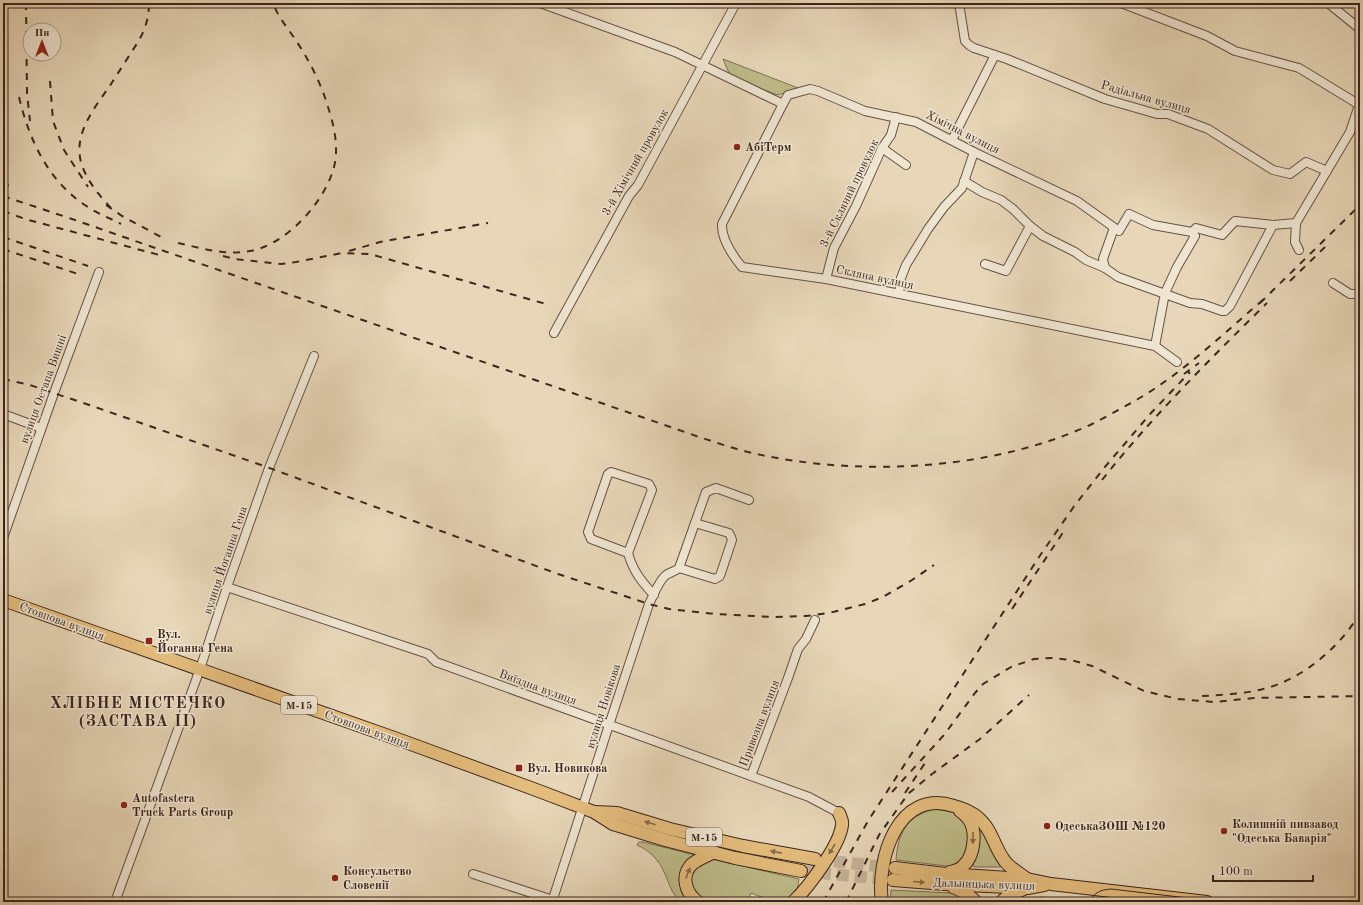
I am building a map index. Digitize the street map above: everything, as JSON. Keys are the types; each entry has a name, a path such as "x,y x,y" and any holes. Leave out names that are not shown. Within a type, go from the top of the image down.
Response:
{"main road":[{"name":"Стовпова вулиця","path":"3,600 407,743 594,812 613,824 665,840 755,862 801,871"},
{"path":"882,902 881,889 884,866 891,838 900,822 911,812 924,805 937,803 954,806 967,811 984,823 992,834 1004,861 1028,883 1001,902"},
{"path":"954,806 968,818 971,823 973,834 972,848 969,860 966,864 945,879 966,893 976,902"},
{"name":"Стовпова вулиця","path":"594,812 616,813 670,829 743,846 815,859"},
{"path":"793,902 809,885 836,844 842,825 842,819 839,813"},
{"path":"698,902 689,894 686,885 688,870 692,864 714,852"},
{"name":"Дальницька вулиця","path":"894,874 945,879 1051,884 1207,902"}],"street":[{"path":"540,3 675,52 783,104"},
{"name":"3-й Хімічний провулок","path":"554,333 630,196 638,185 736,3"},
{"name":"Радіальна вулиця","path":"959,3 965,41 968,45 974,48 1020,64 1105,99 1157,114 1168,114 1208,129 1273,170 1290,174 1306,162 1327,171"},
{"path":"1121,3 1207,36 1235,51 1299,68 1359,108 1350,132 1296,223 1295,242 1299,250"},
{"path":"1328,3 1360,29"},
{"path":"952,140 995,56"},
{"name":"Хімічна вулиця","path":"783,104 788,95 810,89 865,111 916,122 974,152 1077,201 1114,228"},
{"name":"Скляна вулиця","path":"783,104 722,224 721,232 736,260 742,266 826,279 1155,346 1177,362"},
{"name":"3-й Скляний провулок","path":"826,279 834,248 838,243 856,206 882,148 891,135 896,117"},
{"path":"882,148 906,165"},
{"path":"899,294 901,278 906,265 928,229 944,207 962,188 974,152"},
{"path":"964,181 982,192 1001,200 1043,236 1118,276 1166,293 1190,304 1202,304 1225,311 1230,306 1273,225"},
{"path":"1105,268 1102,259 1114,228 1119,231 1129,214 1153,225 1192,232"},
{"path":"1192,232 1196,228 1222,234 1235,221 1273,225 1296,223"},
{"path":"985,264 1006,271 1030,226"},
{"path":"1155,346 1166,293 1177,267 1195,236 1192,232"},
{"name":"вулиця Остапа Вишні","path":"3,538 99,272"},
{"path":"1333,283 1350,294 1360,294"},
{"name":"вулиця Йоганна Гена","path":"115,902 200,670 227,587 269,471 314,356"},
{"path":"3,414 42,428"},
{"path":"628,553 592,539 588,532 608,474 612,472 649,484 652,490 628,553 638,578 651,592"},
{"path":"695,522 729,533 731,537 732,540 720,576 715,579 679,568 695,522 706,492 716,488 749,500"},
{"name":"вулиця Новікова","path":"552,901 650,604 651,592 664,576 676,571 679,568"},
{"name":"Виїздна вулиця","path":"227,587 428,654 436,662 809,797 839,813"},
{"name":"Привозна вулиця","path":"751,776 798,649 806,639 815,620"},
{"path":"473,874 552,901"}],"shaded area":[{"path":"723,59 798,88 778,95 756,87 729,73"},
{"path":"934,809 952,812 959,815 969,830 967,853 955,867 896,860 899,842 905,827 924,812"},
{"path":"979,825 1001,865 1000,867 973,866"},
{"path":"639,842 695,855 687,865 693,902 681,902 677,898 672,891 659,863 649,853 637,845"},
{"path":"711,859 799,879 797,892 787,902 775,902 751,893 747,902 707,902 694,890 691,880 694,870 699,865"},
{"path":"891,890 952,893 970,902 890,902"},
{"path":"1043,897 1087,902 1021,902 1032,898"}],"tunnel":[{"path":"816,859 893,868"},
{"path":"801,871 891,880"}],"tram line":[{"path":"1089,902 1098,892 1111,889 1222,902"}],"railway":[{"path":"26,3 27,93 30,121"},
{"path":"111,208 90,181 83,169 79,151 80,141 87,120 138,42 145,28 149,3"},
{"path":"178,243 214,251 232,253 250,251 264,247 290,231 302,220 322,194 329,180 334,167 336,144 334,129 328,107 322,89 310,63 280,17 273,3"},
{"path":"50,81 53,121 64,150 88,187"},
{"path":"19,97 23,113 35,144 43,159 62,186 74,197 92,209 121,224"},
{"path":"3,182 9,186"},
{"path":"3,196 702,438 752,453 793,461 835,465 879,467 923,465 967,460 1009,452 1051,440 1090,425 1138,399 1171,377 1203,352 1264,299"},
{"path":"106,205 122,216 163,238"},
{"path":"1260,303 1360,205"},
{"path":"3,211 25,219 163,256"},
{"path":"349,251 380,242 488,223"},
{"path":"3,237 88,266"},
{"path":"1290,281 1325,247"},
{"path":"3,249 78,274"},
{"path":"223,256 235,259 281,264 342,253 370,254 546,304"},
{"path":"1102,480 1161,411 1267,303"},
{"path":"1184,374 1199,363"},
{"path":"823,902 868,821 1041,554 1075,505 1104,468 1151,413 1190,372"},
{"path":"3,379 30,385 98,408 264,466 558,574 649,604 669,609 716,614 772,617 806,616 829,613 865,604 883,597 934,565"},
{"path":"1012,609 1066,528"},
{"path":"1202,696 1256,691 1278,685 1292,678 1306,670 1331,649 1342,638 1360,613"},
{"path":"892,792 944,735 983,684 1011,667 1034,659 1052,658 1071,660 1092,666 1144,691 1178,699 1214,702 1254,698 1360,696"},
{"path":"846,902 879,835 908,794 932,774 980,739 1029,695"},
{"path":"905,793 925,763"}],"place":[{"name":"АбіТерм","path":"737,147"},
{"name":"Вул. Йоганна Гена","path":"149,641"},
{"name":"Вул. Новикова","path":"519,768"},
{"name":"Autofastera Truck Parts Group","path":"124,805"},
{"name":"ОдеськаЗОШ №120","path":"1047,826"},
{"name":"Колишній пивзавод \"Одеська Баварія\"","path":"1224,831"},
{"name":"Консульство Словенії","path":"335,878"}],"district":[{"name":"ХЛІБНЕ МІСТЕЧКО (ЗАСТАВА ІІ)","path":"138,711"}]}
